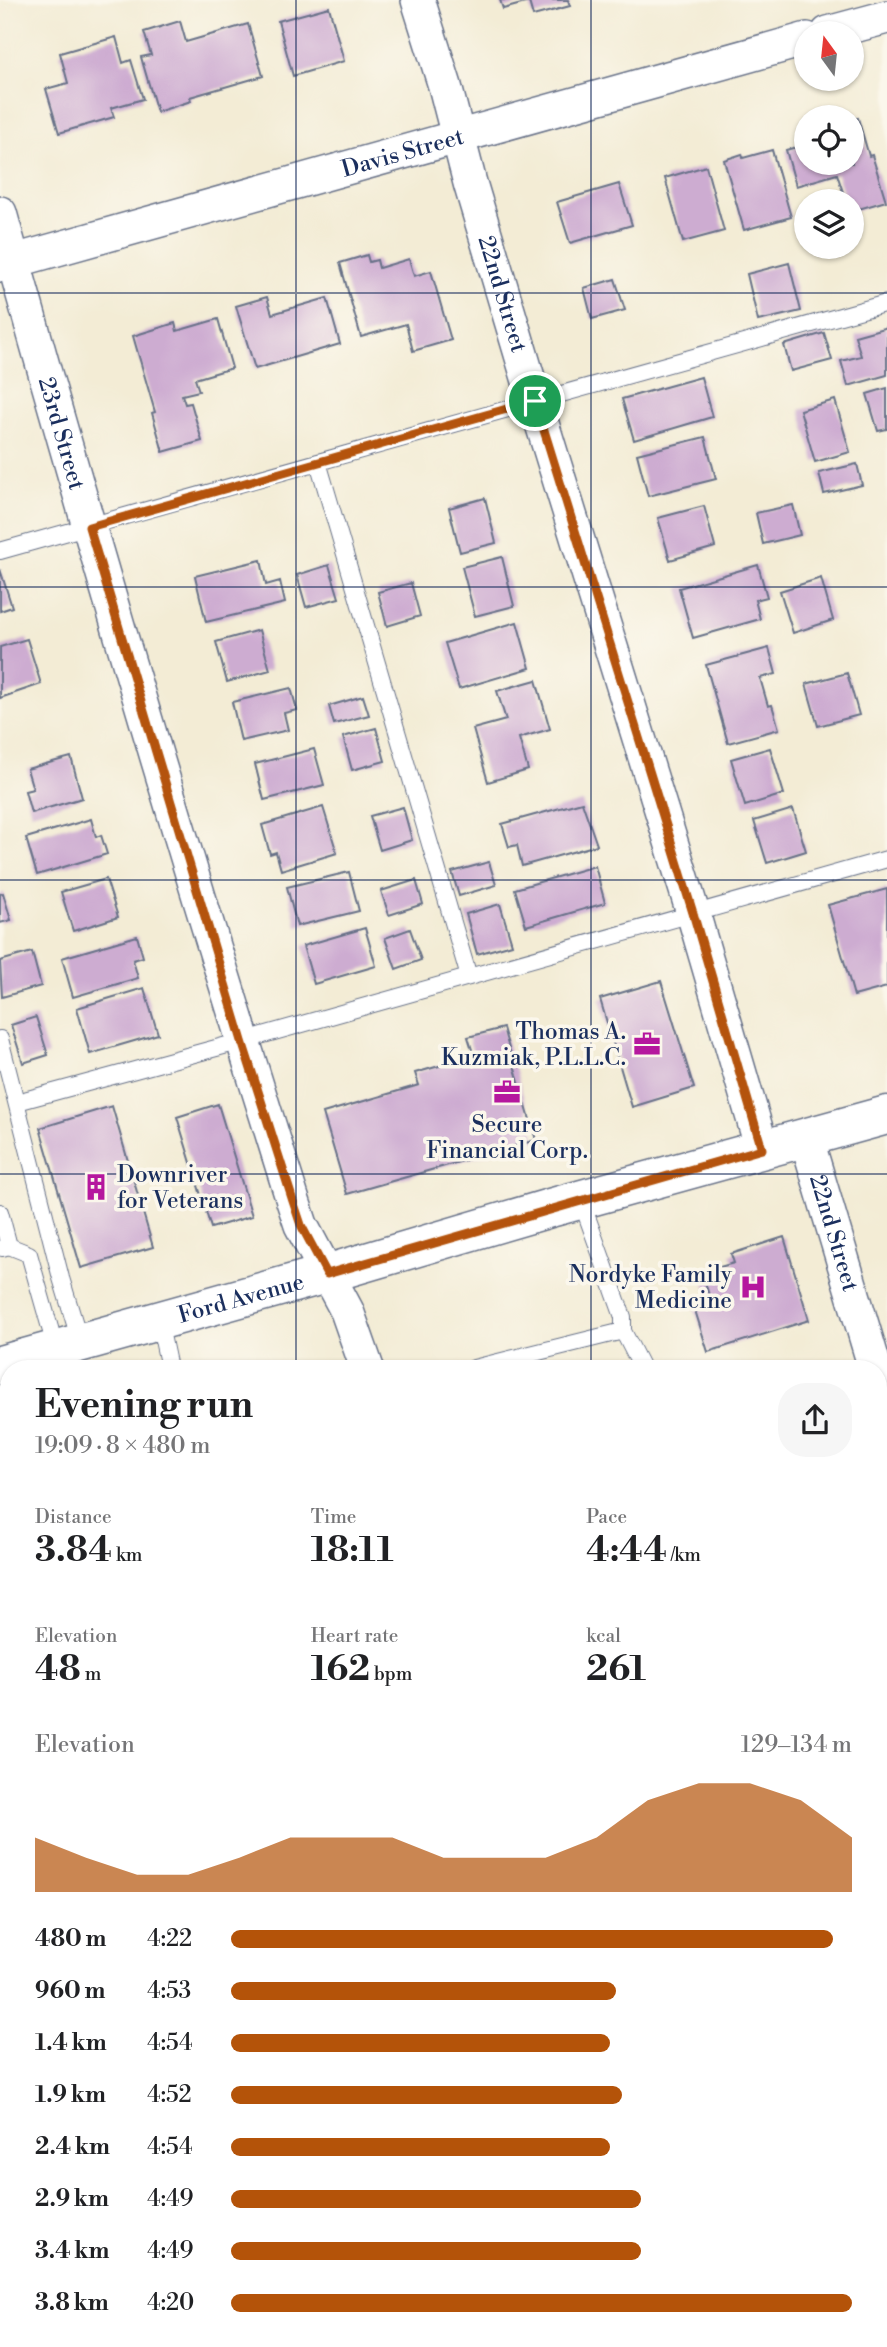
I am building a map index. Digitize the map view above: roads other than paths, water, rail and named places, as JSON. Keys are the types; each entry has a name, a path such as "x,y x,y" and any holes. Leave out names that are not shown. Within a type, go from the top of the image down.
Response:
{"main road":[{"name":"Ford Avenue","path":"14,1360 887,1115"}],"street":[{"name":"22nd Street","path":"418,0 460,136 470,183 535,401 693,913 762,1149"},
{"path":"864,23 887,17"},
{"name":"Davis Street","path":"7,263 794,43"},
{"name":"23rd Street","path":"0,213 7,263 298,1218 347,1311 364,1360"},
{"name":"22nd Street","path":"806,1137 873,1360"}],"lane":[{"path":"0,551 887,303"},
{"path":"318,462 469,977"},
{"path":"17,1101 242,1041 887,859"},
{"path":"0,1039 61,1278 68,1345"},
{"path":"581,1199 623,1317 623,1331 638,1360"},
{"path":"0,1212 5,1247 29,1254 68,1345"},
{"path":"159,1321 167,1360"},
{"path":"506,1360 623,1331"}],"place":[{"name":"Thomas A. Kuzmiak, P.L.L.C.","path":"647,1044"},
{"name":"Secure Financial Corp.","path":"507,1092"},
{"name":"Downriver for Veterans","path":"96,1187"},
{"name":"Nordyke Family Medicine","path":"753,1287"}]}
